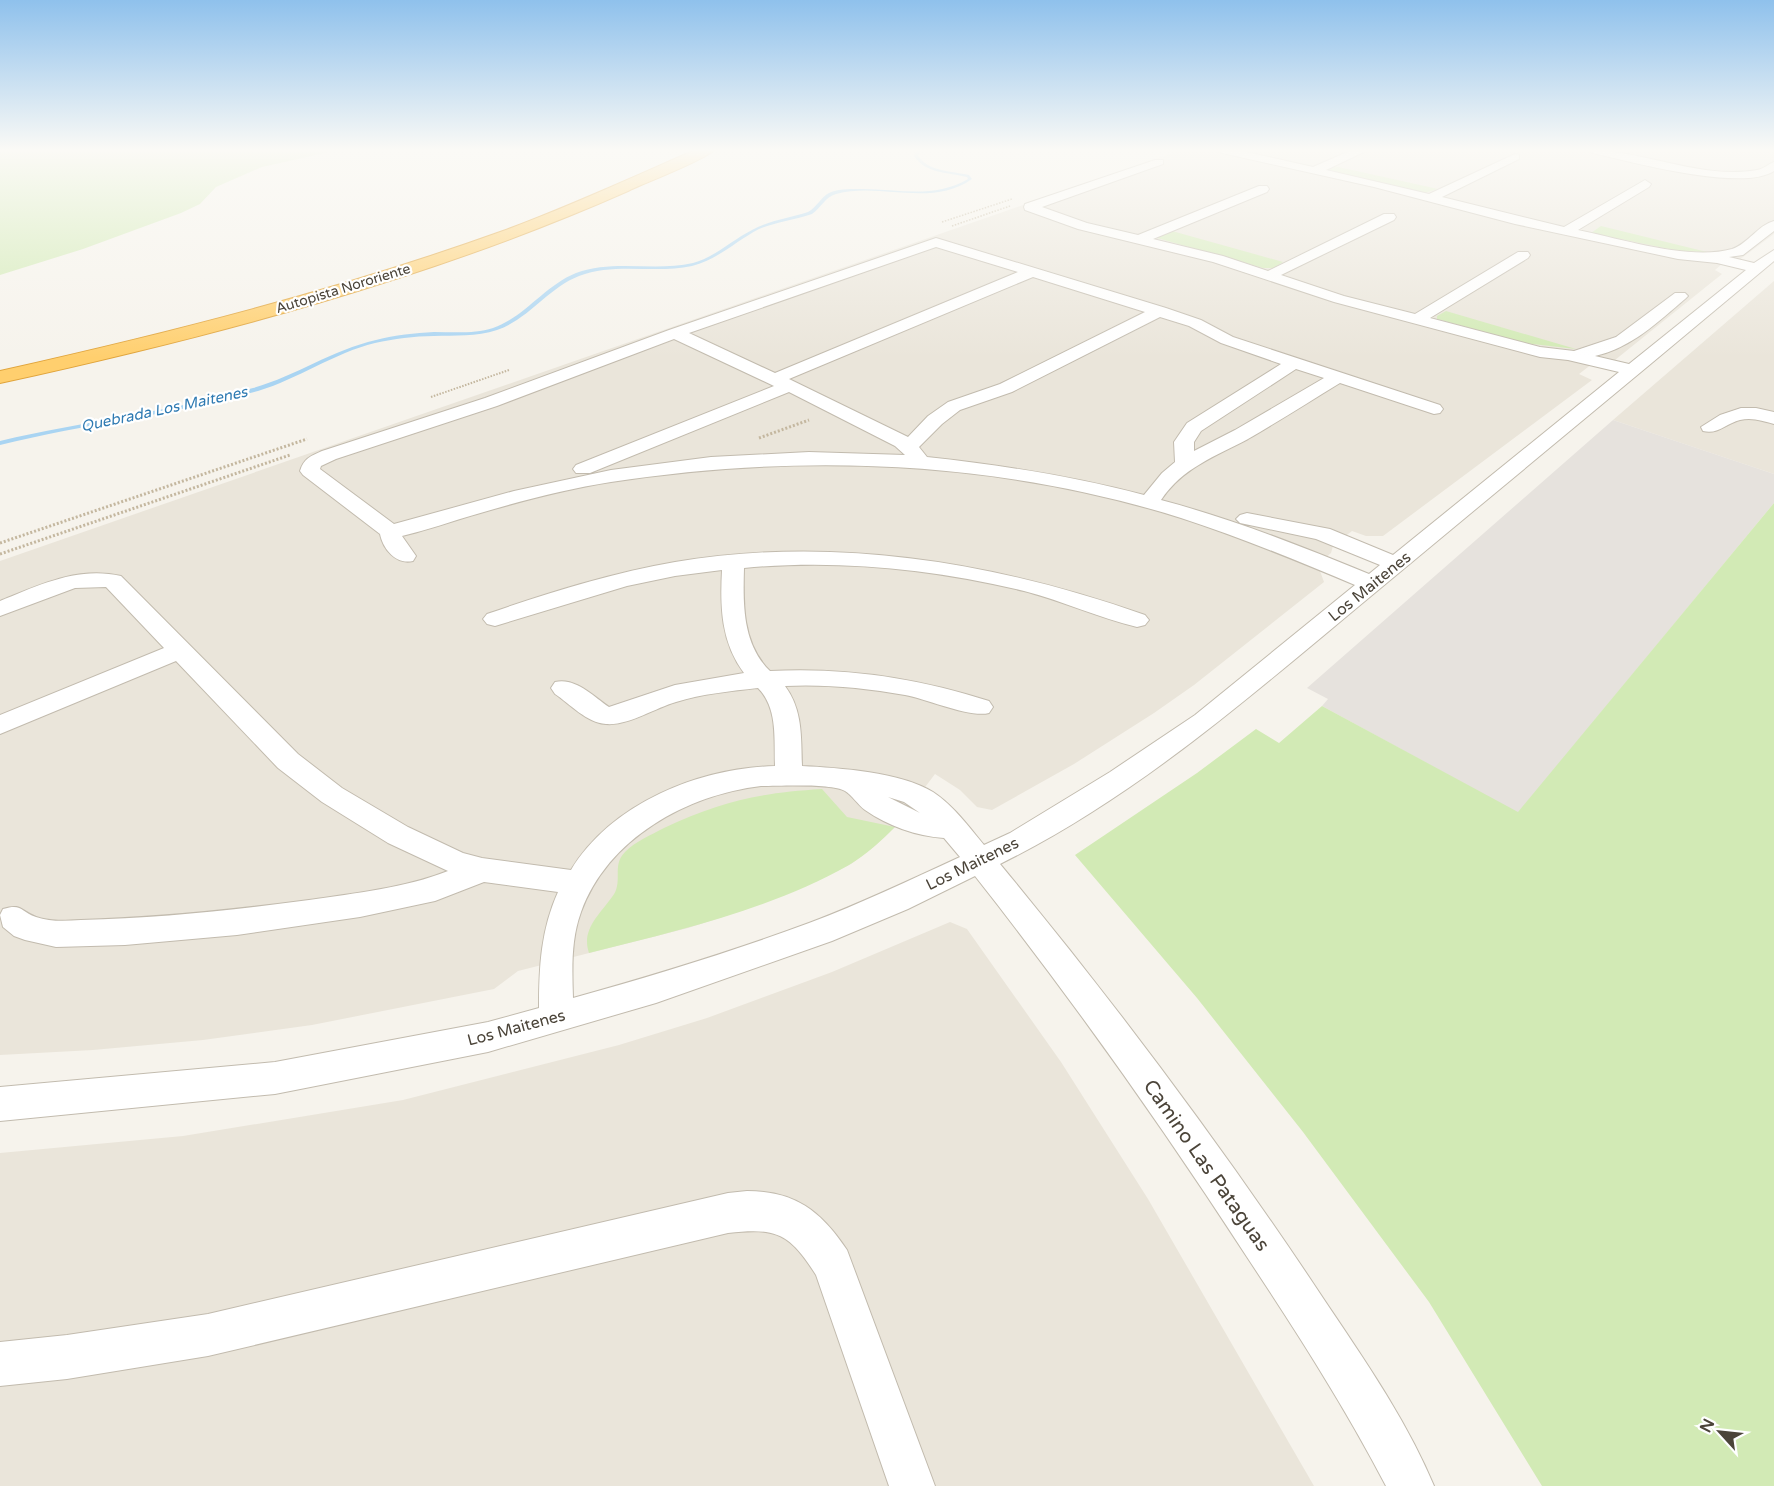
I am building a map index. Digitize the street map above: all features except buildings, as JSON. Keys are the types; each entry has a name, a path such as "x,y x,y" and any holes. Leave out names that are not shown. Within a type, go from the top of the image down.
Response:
{"highway":[{"name":"Autopista Nororiente","path":"0,366 185,324 361,275 523,219"},
{"name":"Autopista Nororiente","path":"0,377 174,336 280,308 375,279 547,219"}],"street":[{"path":"1064,219 1218,260 1329,296 1540,352 1572,366 1624,376"},
{"path":"1141,239 1189,219"},
{"path":"1268,276 1384,219"},
{"path":"1522,219 1753,271"},
{"path":"1568,230 1586,219"},
{"path":"1701,257 1738,252 1774,225"},
{"path":"405,556 392,540 390,531 310,471 312,463 329,455 491,402 675,333 936,242 1160,311 1202,326 1227,340 1434,409"},
{"name":"Los Maitenes","path":"0,1104 275,1078 488,1036 656,989 821,932 889,904 1020,841 1162,752 1204,721 1774,254"},
{"path":"1418,318 1523,255"},
{"path":"1678,255 1701,257 1753,271"},
{"path":"390,531 504,500 597,471 782,383 1032,272"},
{"path":"1540,352 1568,355 1599,352 1616,345 1680,297"},
{"path":"915,454 935,420 954,406 1006,388 1160,311"},
{"path":"675,333 782,383 915,454"},
{"path":"1568,355 1624,376"},
{"path":"1185,462 1184,442 1194,427 1295,362"},
{"path":"1152,497 1185,462 1240,435 1338,377"},
{"path":"1710,427 1733,414 1771,416"},
{"path":"597,471 755,460 915,454 1152,497 1322,534 1384,574"},
{"path":"1152,497 1275,542 1384,574"},
{"path":"495,619 621,580 701,565 842,558 932,566 1034,586 1098,605 1137,620"},
{"path":"556,1017 558,939 563,916 578,883 593,861 640,819 676,798 720,783 767,774 789,774 783,705 778,693 752,667 739,643 732,603 733,563"},
{"path":"0,609 74,582 105,579 118,584 288,761 332,795 398,835 453,861 482,870 578,883"},
{"path":"0,725 180,650"},
{"path":"564,688 602,715 608,716 682,692 763,678 826,678 882,682 933,692 980,707"},
{"name":"Camino Las Pataguas","path":"789,774 852,781 864,794 891,814 920,824 952,828 980,860 1079,985 1230,1196 1352,1383 1411,1486"},
{"path":"14,918 25,927 56,934 125,932 237,922 360,905 435,889 482,870"},
{"path":"0,1364 67,1357 208,1335 728,1213 761,1210 792,1219 807,1228 818,1240 833,1264 912,1486"}],"path":[{"path":"757,438 818,416"}],"shaded area":[{"path":"982,219 1774,219 1774,234 1739,260 1729,258 1715,270 1722,274 1615,360 1601,357 1579,374 1592,380 1383,536 1366,536 1352,531 1333,546 1331,553 1314,568 1320,571 1324,582 1194,685 1074,764 992,810 977,807 960,790 935,774 895,827 876,845 851,864 819,880 744,910 688,928 518,971 494,989 312,1025 203,1040 93,1050 0,1055 0,561"},
{"path":"1774,281 1774,474 1613,420"},
{"path":"1613,420 1774,474 1774,503 1518,813 1322,706 1328,699 1307,688"},
{"path":"950,922 967,929 1061,1062 1148,1199 1314,1486 0,1486 0,1153 183,1136 403,1100 619,1045 707,1018 832,972"}],"green space":[{"path":"0,219 164,219 83,249 0,275"},
{"path":"1601,226 1707,252 1679,251 1591,233"},
{"path":"1172,231 1283,262 1274,268 1263,268 1157,238"},
{"path":"1446,311 1576,349 1524,343 1437,319 1437,316"},
{"path":"1774,503 1774,1486 1542,1486 1429,1302 1303,1132 1197,998 1075,855 1197,773 1256,729 1279,743 1322,706 1518,812"},
{"path":"822,789 847,817 895,827 873,848 849,865 787,895 722,918 589,953 587,937 589,930 615,891 621,857 634,845 664,828 722,805 759,796"}],"waterway":[{"name":"Quebrada Los Maitenes","path":"0,443 226,398 273,384 346,350 377,341 419,335 472,334 495,329 517,318 555,288 576,275 605,268 664,268 693,264 718,253 761,227 788,219"}]}
